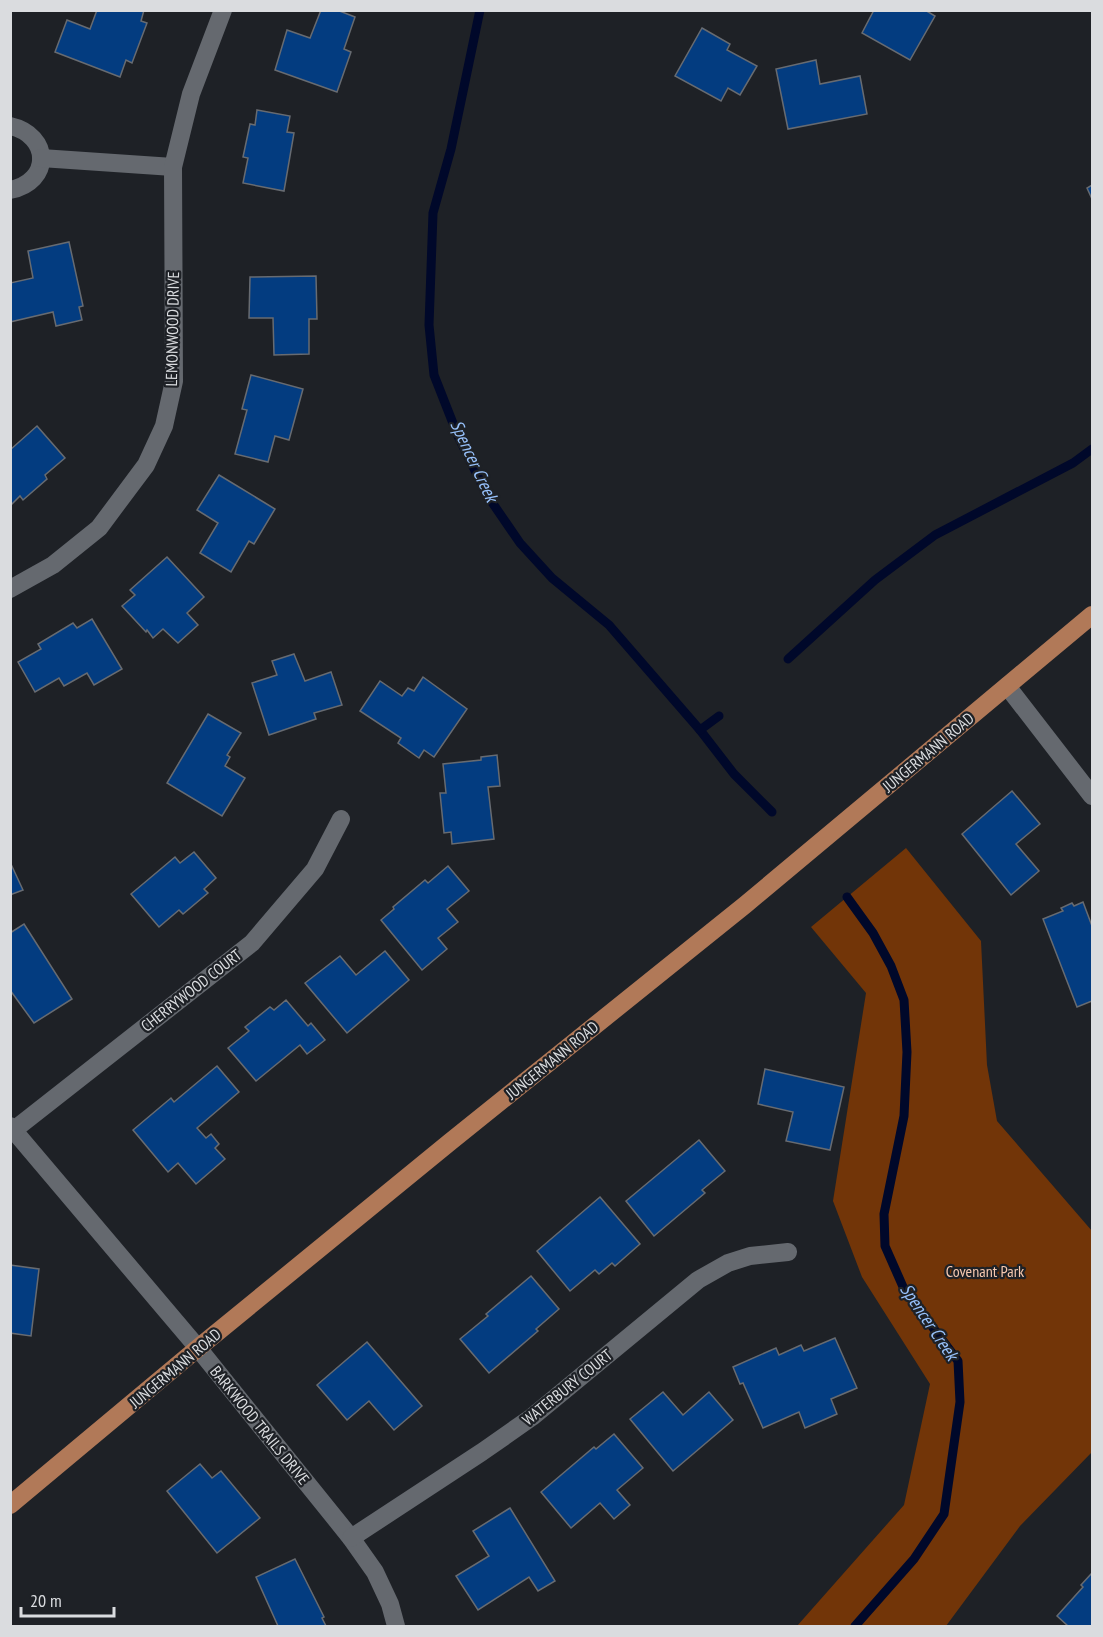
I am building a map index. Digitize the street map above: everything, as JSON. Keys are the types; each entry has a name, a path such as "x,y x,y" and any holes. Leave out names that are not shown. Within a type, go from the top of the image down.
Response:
{"main road":[{"name":"JUNGERMANN ROAD","path":"10,1505 460,1134 745,905 1092,615"}],"street":[{"name":"LEMONWOOD DRIVE","path":"10,589 53,565 99,528 146,465 164,426 174,381 173,167 191,93 223,10"},
{"path":"10,126 21,128 31,134 38,142 41,158 37,174 30,182 20,188 10,189"},
{"path":"41,158 173,167"},
{"path":"1006,686 1092,796"},
{"name":"CHERRYWOOD COURT","path":"12,1130 252,942 315,869 340,819"},
{"name":"BARKWOOD TRAILS DRIVE","path":"12,1130 198,1348 351,1538 375,1572 390,1604 396,1626"},
{"name":"WATERBURY COURT","path":"351,1538 483,1452 532,1417 698,1281 728,1263 750,1256 788,1252"}],"green space":[{"name":"Covenant Park","path":"906,848 981,941 987,1065 997,1121 1092,1231 1092,1452 1020,1526 946,1626 797,1626 904,1505 930,1384 862,1277 833,1201 866,993 811,927"}],"building":[{"path":"97,10 144,10 141,21 147,23 132,63 126,60 120,77 55,52 67,20 90,29"},
{"path":"321,10 337,10 355,17 344,49 351,52 337,92 275,70 287,30 310,38"},
{"path":"874,10 925,10 935,16 910,60 862,33"},
{"path":"702,28 730,44 727,50 757,66 740,95 728,88 721,101 675,76"},
{"path":"816,60 820,84 860,76 867,114 788,129 776,69"},
{"path":"257,110 290,116 287,132 294,133 284,191 243,183 248,158 243,157 250,124 255,125"},
{"path":"1092,185 1092,199 1087,188"},
{"path":"69,242 83,306 79,307 82,320 56,326 53,312 10,322 10,283 33,278 28,251"},
{"path":"316,276 317,319 309,319 309,354 274,355 273,318 249,318 250,277"},
{"path":"251,375 303,389 289,440 275,436 268,462 235,454 247,410 242,409"},
{"path":"37,426 65,458 45,475 47,479 23,500 20,496 10,506 10,450"},
{"path":"219,475 275,509 254,544 249,541 231,572 200,553 218,523 197,510"},
{"path":"167,557 204,597 187,613 198,625 178,643 163,629 153,638 122,606 135,595 130,590"},
{"path":"92,619 122,669 94,685 87,673 64,686 59,678 35,692 18,662 41,649 38,644 73,623 77,628"},
{"path":"294,654 305,681 331,672 342,705 314,713 316,719 269,735 252,683 277,675 272,661"},
{"path":"423,677 467,709 434,757 424,750 419,758 398,743 401,738 360,711 380,681 402,696 408,688 414,691"},
{"path":"208,714 241,733 227,755 230,757 225,766 245,778 222,816 167,783"},
{"path":"497,755 500,786 488,787 494,839 452,844 451,832 444,833 440,793 446,793 443,764 481,760 481,757"},
{"path":"1012,791 1040,824 1016,844 1039,871 1011,895 962,834"},
{"path":"194,852 216,878 204,889 208,893 183,914 179,910 159,927 131,894 175,857 180,863"},
{"path":"10,862 23,890 10,895"},
{"path":"448,866 469,891 447,909 458,922 438,938 447,949 422,970 381,920 425,880 428,883"},
{"path":"1083,902 1092,926 1092,1001 1077,1007 1043,919 1063,911 1061,908 1072,903 1074,906"},
{"path":"24,924 72,999 34,1023 10,990 10,933"},
{"path":"385,951 409,980 347,1033 305,983 340,956 356,975"},
{"path":"286,1000 308,1026 311,1023 325,1040 307,1054 300,1045 256,1081 228,1048 249,1031 245,1027 270,1007 274,1010"},
{"path":"217,1066 239,1092 197,1128 206,1138 211,1134 219,1144 215,1148 225,1159 196,1184 178,1163 168,1172 133,1130 171,1098 174,1102"},
{"path":"765,1069 844,1087 830,1150 786,1141 793,1112 758,1104"},
{"path":"699,1140 725,1171 702,1190 705,1193 654,1236 626,1201"},
{"path":"600,1197 640,1244 615,1266 612,1263 599,1274 595,1270 570,1291 537,1251"},
{"path":"10,1265 39,1269 31,1336 10,1333"},
{"path":"531,1276 559,1309 536,1329 538,1331 489,1373 460,1339"},
{"path":"835,1338 857,1388 831,1399 837,1414 805,1428 799,1412 763,1428 743,1383 740,1384 733,1367 776,1348 779,1355 801,1345 804,1351"},
{"path":"367,1342 422,1406 394,1430 369,1401 347,1420 317,1385"},
{"path":"663,1392 683,1415 709,1392 733,1420 673,1471 630,1419"},
{"path":"614,1434 643,1468 617,1490 630,1505 614,1519 600,1503 571,1528 541,1492 594,1447 596,1449"},
{"path":"200,1464 212,1478 221,1471 260,1518 217,1553 167,1491"},
{"path":"510,1508 555,1581 538,1591 529,1577 478,1610 456,1576 489,1556 473,1531"},
{"path":"295,1559 324,1617 322,1618 326,1626 278,1626 256,1577"},
{"path":"1092,1573 1092,1626 1068,1626 1057,1616 1083,1587 1081,1585"}],"waterway":[{"name":"Spencer Creek","path":"480,10 451,149 433,213 429,325 434,375 458,436 487,495 520,543 552,578 609,625 700,730 734,774 772,812"},
{"path":"788,659 875,580 935,535 1073,463 1092,449"},
{"path":"700,730 719,716"},
{"name":"Spencer Creek","path":"847,897 873,933 891,966 904,1000 907,1052 904,1116 884,1214 885,1246 904,1289 958,1361 960,1402 944,1514 914,1559 855,1626"}]}
